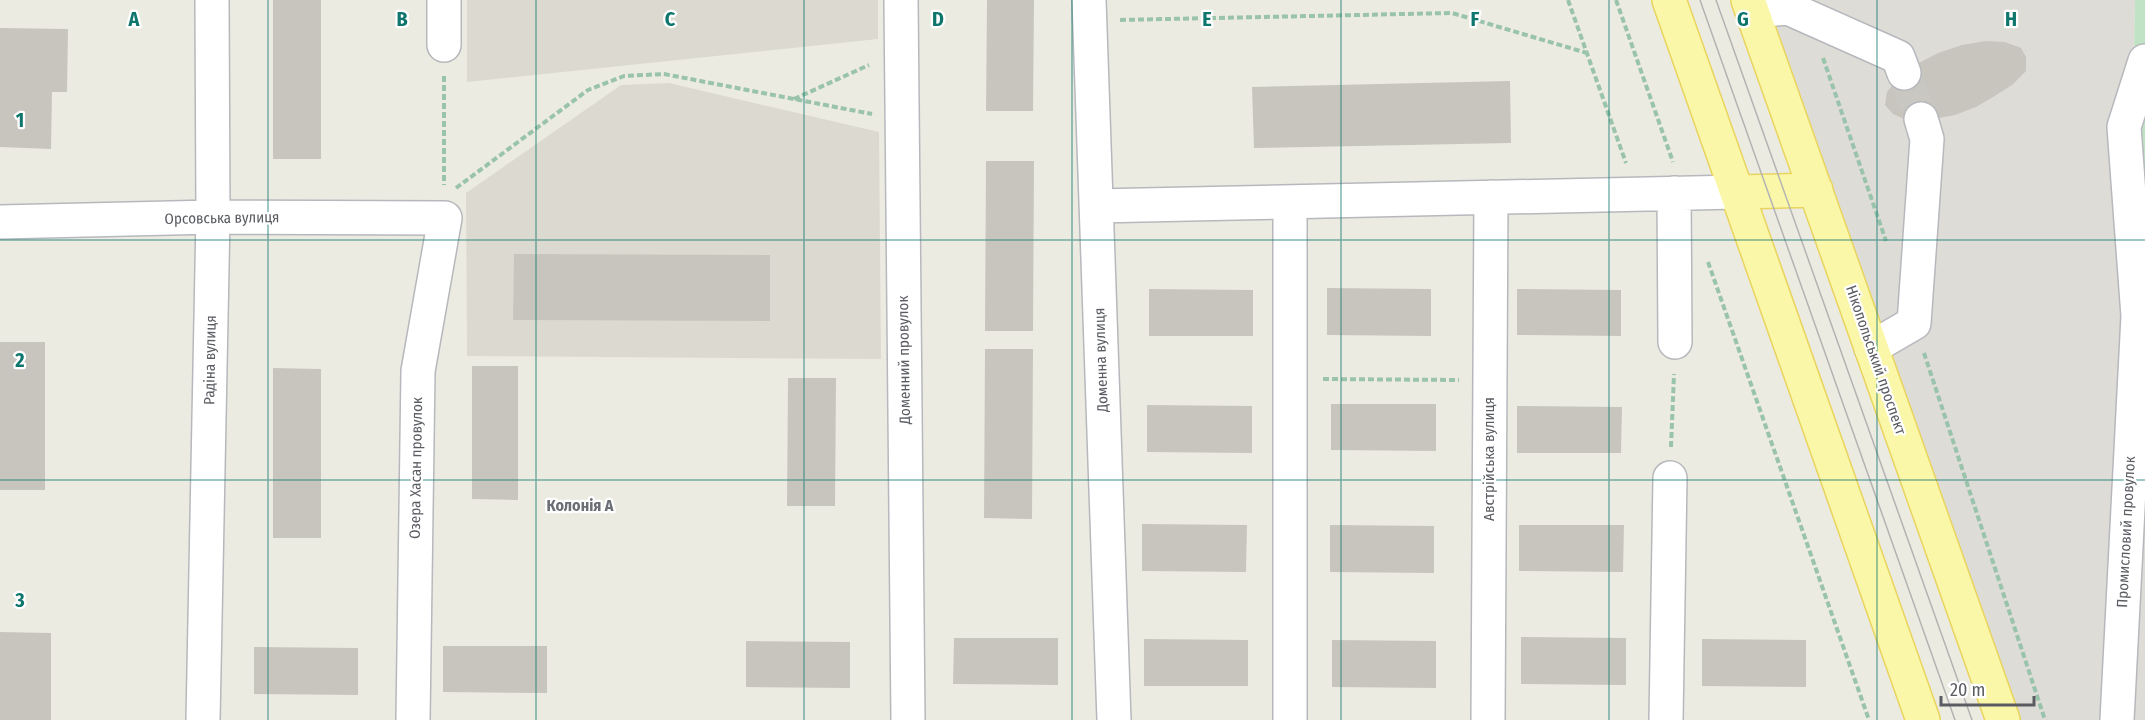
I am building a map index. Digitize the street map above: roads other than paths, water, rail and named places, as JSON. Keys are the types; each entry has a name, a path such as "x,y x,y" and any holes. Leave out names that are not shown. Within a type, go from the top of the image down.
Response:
{"main road":[{"path":"1669,0 1923,720"},
{"name":"Нікопольський проспект","path":"1750,5 2003,720"},
{"path":"1737,192 1816,190"}],"street":[{"name":"Радіна вулиця","path":"203,720 213,217 212,0"},
{"path":"444,0 444,45"},
{"name":"Доменний провулок","path":"901,0 908,720"},
{"path":"1750,5 1788,8 1808,15 1901,65"},
{"name":"Доменна вулиця","path":"1089,10 1114,720"},
{"name":"Промисловий провулок","path":"2117,720 2137,494 2138,316 2124,127 2145,61"},
{"path":"1871,348 1914,323 1924,129"},
{"path":"1096,206 1737,192"},
{"path":"1675,342 1679,193"},
{"name":"Австрійська вулиця","path":"1488,720 1491,198"},
{"path":"1290,202 1290,720"},
{"name":"Орсовська вулиця","path":"0,222 213,217 444,207"},
{"name":"Озера Хасан провулок","path":"413,720 418,370 444,207"},
{"path":"1666,720 1670,478"}],"tunnel":[{"path":"1904,73 1921,119"}],"tram line":[{"path":"1700,0 1955,720"},
{"path":"1716,0 1972,720"}],"district":[{"name":"Колонія А","path":"580,505"}]}
